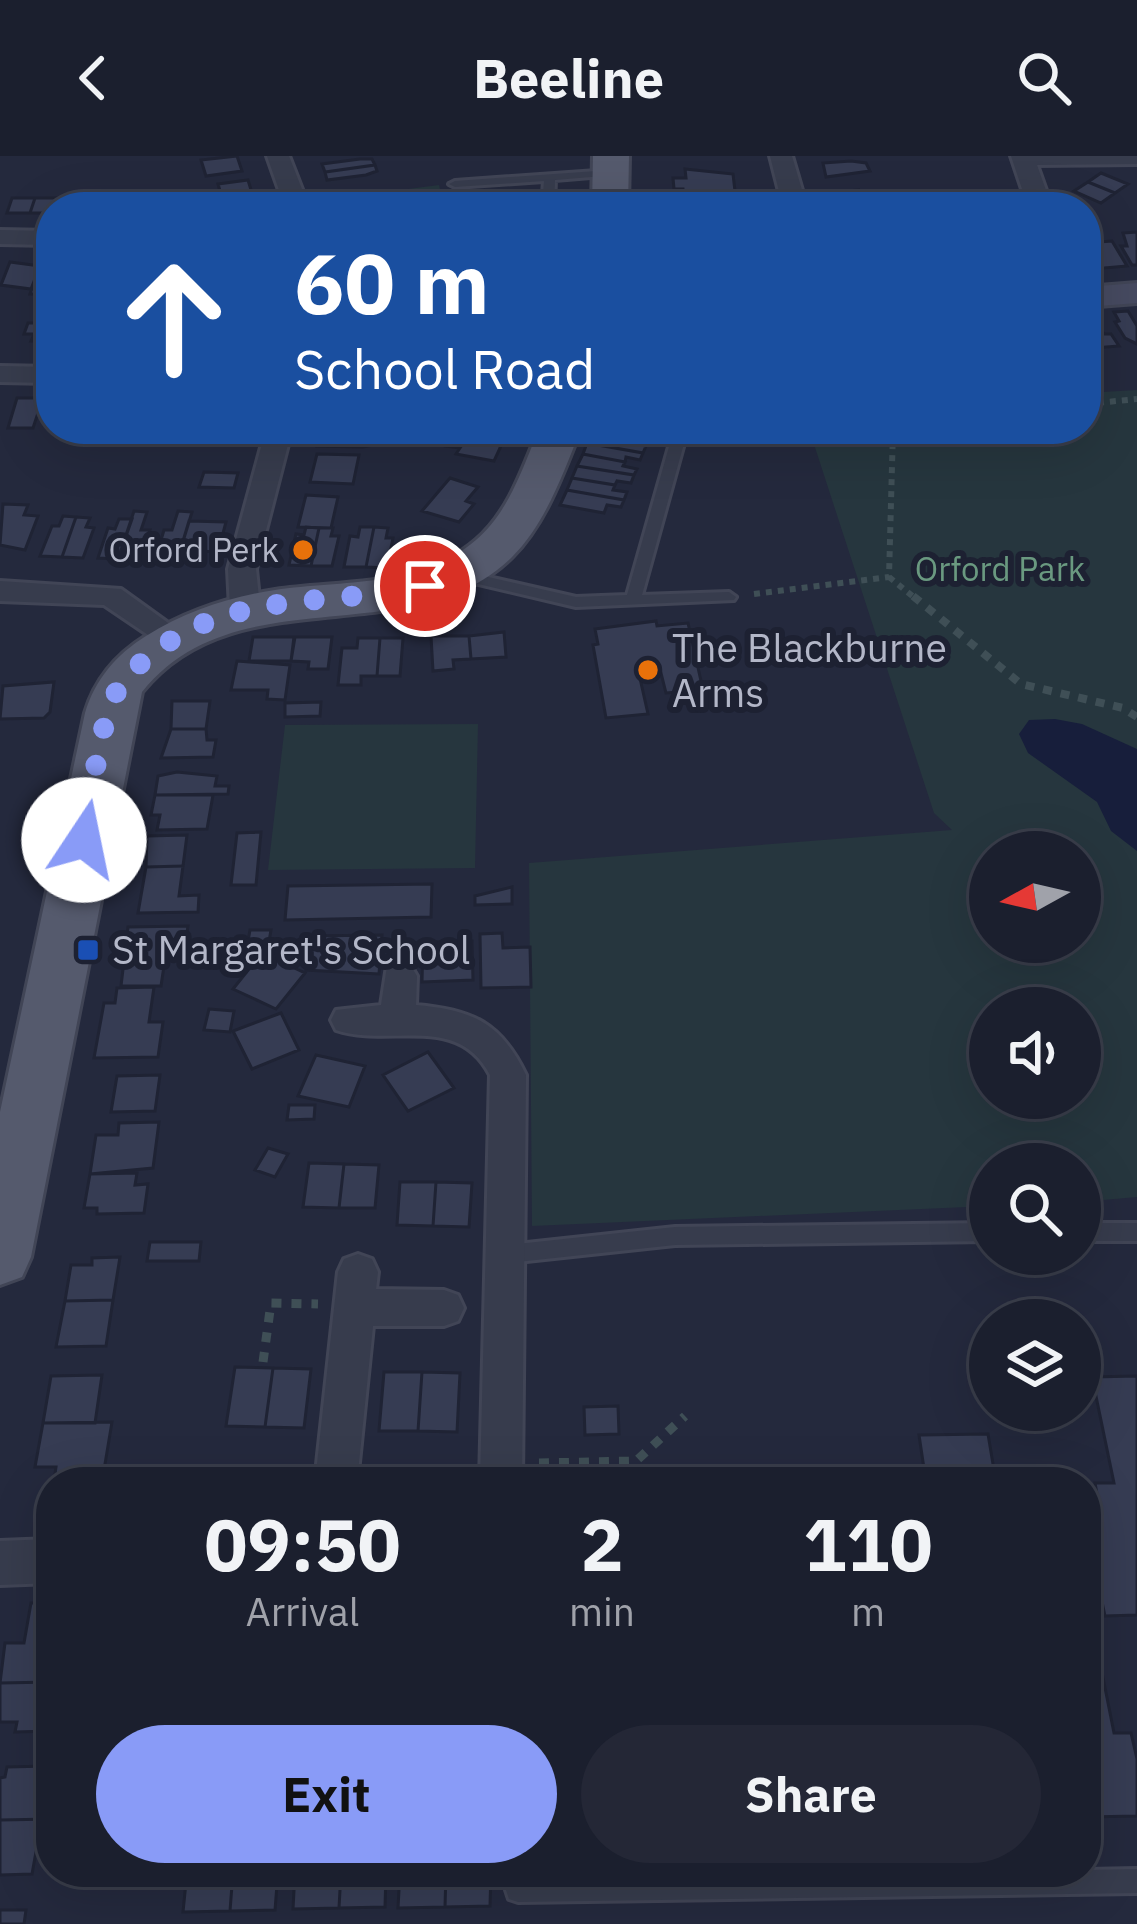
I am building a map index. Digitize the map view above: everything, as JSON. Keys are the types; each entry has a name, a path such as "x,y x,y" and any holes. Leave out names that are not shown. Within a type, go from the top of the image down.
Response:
{"main road":[{"path":"0,1257 11,1154 113,701 133,670 174,638 219,615 244,608 398,591 480,560 514,525 553,444"}],"street":[{"path":"278,156 291,192"},
{"path":"781,156 791,192"},
{"path":"1035,192 1022,157 1137,157"},
{"path":"0,237 36,238"},
{"path":"1101,296 1137,293"},
{"path":"0,374 36,375"},
{"path":"244,608 242,569 276,444"},
{"path":"0,591 111,596 174,638"},
{"path":"398,1019 399,976"},
{"path":"349,1020 454,1025 478,1034 500,1052 511,1098 501,1467"},
{"path":"338,1467 355,1294 444,1308"},
{"path":"0,1563 36,1562"}],"lane":[{"path":"549,192 550,177"},
{"path":"455,184 550,177 610,179"},
{"path":"633,601 677,444"},
{"path":"453,574 559,600 729,597"},
{"path":"508,1254 675,1236 969,1232"},
{"path":"1101,1232 1137,1232"},
{"path":"1101,1882 1137,1881"},
{"path":"518,1887 724,1887"}],"path":[{"path":"1101,403 1137,399"},
{"path":"889,577 893,444"},
{"path":"729,597 889,577 1021,684 1123,708 1137,717"},
{"path":"263,1362 271,1303 355,1294"},
{"path":"568,1467 636,1461 685,1416"}],"green space":[{"path":"439,185 441,192 385,192"},
{"name":"Orford Park","path":"1137,390 1137,1197 1101,1200 1101,1143 969,1143 969,1207 532,1226 529,863 952,830 934,813 814,444 1101,444 1101,392"},
{"path":"478,724 475,868 268,870 285,725"}],"water":[{"path":"1029,720 1082,724 1137,749 1137,851 1111,831 1097,802 1028,753 1019,734"}],"building":[{"path":"237,156 242,171 206,176 201,160"},
{"path":"372,159 375,165 325,172 322,164"},
{"path":"823,163 866,163 870,171 826,177"},
{"path":"375,165 377,171 366,175 327,180 325,172"},
{"path":"685,169 733,174 735,191 674,189 673,178 686,178"},
{"path":"1101,173 1128,184 1115,193 1088,182"},
{"path":"248,180 252,192 220,192 218,184"},
{"path":"1088,182 1115,193 1101,203 1101,192 1074,191"},
{"path":"12,198 35,198 30,213 7,213"},
{"path":"1137,232 1137,265 1132,265 1121,246 1127,246 1123,233"},
{"path":"1112,241 1127,266 1101,268 1101,242"},
{"path":"10,262 36,265 31,289 1,285"},
{"path":"1128,311 1137,326 1137,344 1125,338 1115,322 1119,321 1114,312"},
{"path":"28,323 36,323 36,341 31,341 34,334 24,334"},
{"path":"1101,329 1111,334 1119,346 1101,347"},
{"path":"17,398 36,398 33,428 8,428"},
{"path":"318,444 378,444 363,447"},
{"path":"587,444 643,453 640,460 626,457 625,462 583,454"},
{"path":"593,444 637,444 646,446 643,453"},
{"path":"446,446 501,446 494,461 456,454 460,448"},
{"path":"317,454 359,455 353,484 310,482"},
{"path":"583,454 637,469 634,475 577,466"},
{"path":"577,466 634,475 631,483 617,481 615,485 572,478"},
{"path":"204,472 238,473 234,488 199,487"},
{"path":"450,478 478,487 466,501 474,504 459,522 422,511"},
{"path":"572,478 615,485 613,490 627,492 624,500 567,490"},
{"path":"567,490 624,500 621,507 607,505 604,513 560,505"},
{"path":"306,495 338,497 331,528 298,527"},
{"path":"3,504 28,505 24,515 38,516 25,550 0,545"},
{"path":"134,511 147,512 141,530 150,530 141,560 118,559"},
{"path":"178,511 192,512 177,561 155,560 164,530 172,530"},
{"path":"63,516 76,517 62,557 40,556 52,526 59,526"},
{"path":"76,517 90,518 86,527 94,528 83,558 62,557"},
{"path":"119,519 132,519 118,559 98,558 108,528 115,529"},
{"path":"189,521 226,522 218,552 201,551 198,562 177,561"},
{"name":"Orford Perk","path":"306,527 319,528 311,566 289,565 296,534 304,535"},
{"path":"360,527 374,527 366,567 344,567 350,536 358,537"},
{"path":"374,527 388,528 386,538 393,538 387,568 366,567"},
{"path":"319,528 333,528 331,536 339,536 332,566 311,566"},
{"name":"The Blackburne Arms","path":"656,621 657,626 688,623 703,690 666,693 661,673 639,674 648,714 606,718 593,645 598,644 595,629"},
{"path":"504,632 506,657 471,659 469,636"},
{"path":"431,636 469,636 471,659 453,660 454,669 433,671"},
{"path":"253,637 294,637 291,661 249,661"},
{"path":"295,637 332,637 328,669 308,669 309,662 291,661"},
{"path":"358,638 380,638 377,676 361,676 361,685 338,685 342,648 357,648"},
{"path":"380,638 403,638 400,676 377,676"},
{"path":"237,661 290,665 285,700 267,699 268,690 231,690"},
{"path":"54,682 50,712 44,718 0,719 3,686"},
{"path":"172,701 210,701 206,729 171,729"},
{"path":"321,702 320,716 285,717 285,703"},
{"path":"171,729 206,729 207,740 216,740 213,757 161,758"},
{"path":"177,772 217,776 215,786 229,786 228,794 155,795 158,776"},
{"path":"155,795 213,795 207,829 157,830 160,815 151,815"},
{"path":"261,832 256,885 231,885 237,833"},
{"path":"187,835 183,866 146,867 147,836"},
{"path":"183,866 179,896 199,895 198,912 138,913 146,867"},
{"path":"432,884 431,917 285,920 288,886"},
{"path":"512,887 512,904 475,905 475,896"},
{"path":"188,926 185,946 167,946 161,986 121,986 128,927"},
{"path":"250,930 271,930 268,947 247,947"},
{"path":"502,933 503,948 530,947 531,987 481,988 480,934"},
{"path":"382,935 379,974 306,970 310,936"},
{"path":"472,941 473,980 422,982 423,942"},
{"path":"262,953 305,973 276,1009 233,989"},
{"path":"154,987 149,1022 163,1022 158,1057 94,1058 104,1003 115,1003 117,988"},
{"path":"209,1009 234,1011 230,1032 204,1030"},
{"path":"281,1013 299,1050 252,1069 233,1031"},
{"path":"428,1052 454,1088 408,1111 383,1075"},
{"path":"316,1055 365,1066 349,1107 298,1096"},
{"path":"160,1075 155,1111 111,1112 117,1076"},
{"path":"289,1105 315,1105 314,1119 287,1120"},
{"path":"159,1122 153,1168 90,1174 96,1135 118,1135 119,1123"},
{"path":"268,1148 288,1154 275,1177 255,1170"},
{"path":"309,1163 344,1164 339,1208 303,1207"},
{"path":"344,1164 379,1165 375,1208 339,1208"},
{"path":"137,1173 135,1185 148,1184 144,1213 97,1214 97,1208 84,1208 90,1174"},
{"path":"400,1182 436,1182 433,1226 397,1225"},
{"path":"436,1182 472,1183 469,1227 433,1226"},
{"path":"150,1242 201,1242 199,1261 147,1261"},
{"path":"120,1257 113,1300 65,1301 71,1265"},
{"path":"113,1300 106,1346 56,1347 65,1301"},
{"path":"235,1367 273,1368 265,1427 226,1426"},
{"path":"273,1368 311,1369 304,1428 265,1427"},
{"path":"384,1372 422,1372 418,1431 379,1431"},
{"path":"422,1372 460,1373 457,1432 418,1431"},
{"path":"102,1375 95,1423 43,1423 51,1376"},
{"path":"1137,1376 1137,1615 1105,1616 1101,1597 1101,1483 1114,1483 1101,1420 1101,1377"},
{"path":"618,1406 619,1434 585,1435 584,1407"},
{"path":"112,1422 104,1467 35,1467 43,1423"},
{"path":"988,1434 994,1467 924,1467 919,1435"},
{"path":"31,1603 36,1603 36,1682 0,1683 5,1643 24,1643"},
{"path":"1101,1668 1114,1733 1131,1733 1137,1759 1137,1816 1101,1817"},
{"path":"36,1682 36,1731 15,1732 17,1722 0,1722 0,1683"},
{"path":"36,1766 36,1819 0,1820 0,1778 5,1777 7,1767"},
{"path":"36,1819 32,1874 0,1875 0,1820"},
{"path":"186,1887 232,1887 230,1911 183,1912"},
{"path":"232,1887 277,1887 275,1910 230,1911"},
{"path":"294,1887 340,1887 339,1908 293,1909"},
{"path":"340,1887 386,1887 385,1907 339,1908"},
{"path":"399,1887 446,1887 445,1907 398,1908"},
{"path":"446,1887 491,1887 490,1906 445,1907"},
{"path":"0,1910 26,1910 24,1924 0,1924"}],"place":[{"name":"Orford Perk","path":"303,550"},
{"name":"The Blackburne Arms","path":"648,670"},
{"name":"St Margaret's School","path":"88,950"}],"route":[{"path":"84,840 113,701 122,682 161,647 194,626 244,608 425,586"}]}
